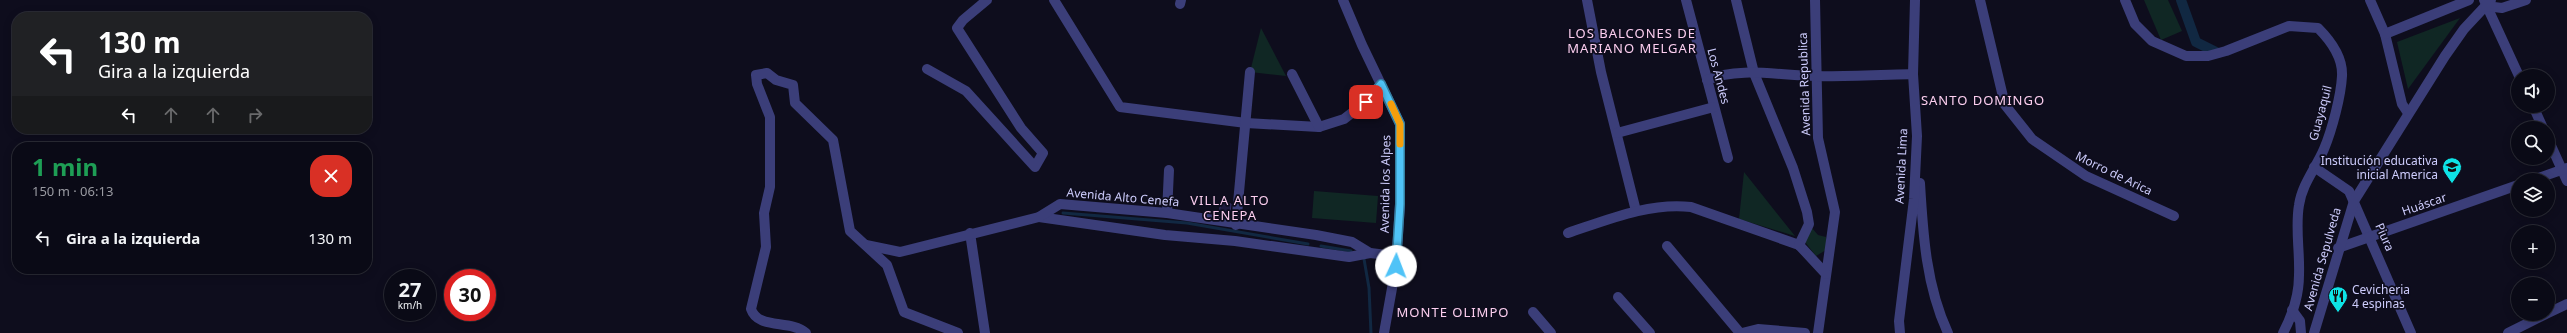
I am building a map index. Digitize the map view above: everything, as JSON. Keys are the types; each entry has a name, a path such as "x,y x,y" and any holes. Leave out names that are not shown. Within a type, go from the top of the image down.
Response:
{"street":[{"path":"927,69 966,91 1002,129 1034,167 1043,153 1021,128 957,28 963,20 987,0"},
{"path":"1054,0 1120,107 1246,123 1319,127 1344,119 1366,102 1381,84"},
{"name":"Avenida los Alpes","path":"1343,0 1400,124 1400,204 1396,256 1384,333"},
{"path":"1587,0 1636,211"},
{"name":"Los Andes","path":"1686,0 1728,158"},
{"path":"1736,0 1754,73 1794,168 1807,212 1809,224 1800,245"},
{"name":"Avenida Republica","path":"1815,0 1818,138 1835,212 1818,333"},
{"name":"Avenida Lima","path":"1900,333 1899,322 1914,200 1917,136 1913,74 1915,0"},
{"name":"Morro de Arica","path":"1980,0 2005,105 2032,139 2086,176 2174,216"},
{"name":"Guayaquil","path":"2125,0 2135,24 2152,41 2186,56 2208,56 2226,51 2289,26 2318,28 2335,48 2342,74 2340,94 2324,148 2314,167 2299,203 2296,226 2299,276 2292,310 2283,333"},
{"path":"2370,0 2385,34 2402,104 2408,113"},
{"path":"2385,34 2469,0"},
{"path":"2487,2 2502,8 2526,0"},
{"path":"2487,2 2516,69"},
{"name":"Avenida Sepulveda","path":"2314,333 2338,248 2354,201 2408,113 2464,29 2487,2"},
{"path":"1236,225 1250,72"},
{"path":"806,333 796,326 761,321 754,316 751,309 766,247 764,213 770,187 770,117 757,84 756,75 767,73 776,80 793,85 795,103 833,140 850,231 887,265 904,312 958,333"},
{"path":"1707,80 1718,75 1754,73 1816,76 1913,74"},
{"path":"1292,74 1319,127"},
{"path":"1617,134 1714,107"},
{"path":"1917,136 1923,234 1930,279 1948,333"},
{"path":"2555,151 2565,169 2567,181"},
{"name":"Piura","path":"2314,167 2349,191 2371,236 2411,333"},
{"path":"2553,173 2565,169"},
{"path":"1167,213 1169,170"},
{"name":"Huáscar","path":"2338,248 2511,187"},
{"name":"Avenida Alto Cenefa","path":"864,244 900,252 970,233 1040,217 1060,204 1167,213 1352,242 1367,254"},
{"path":"1568,233 1636,211 1677,205 1691,207 1800,245 1826,274"},
{"name":"Avenida Alto Cenefa","path":"1040,217 1165,235 1236,241 1354,257 1367,254 1396,256"},
{"path":"970,233 985,333"},
{"path":"1667,246 1741,333 1758,328 1805,333"},
{"path":"1618,297 1650,333"},
{"path":"2555,310 2567,304"},
{"path":"2292,310 2300,321 2301,333"},
{"path":"1533,312 1551,333"},
{"path":"2508,333 2533,321"}],"green space":[{"path":"2144,0 2168,0 2182,31 2161,40"},
{"path":"2460,18 2408,89 2397,42"},
{"path":"1261,28 1286,76 1250,72"},
{"path":"1744,172 1795,236 1739,219"},
{"path":"1314,191 1378,196 1376,223 1312,218"},
{"path":"1812,228 1818,235 1826,237 1826,250 1816,256 1805,242"}],"building":[{"path":"1221,202 1231,204 1230,213 1219,213"}],"waterway":[{"path":"2181,0 2196,42 2218,53"},
{"path":"1063,213 1187,223 1308,244"},
{"path":"1321,246 1351,251"},
{"path":"1364,259 1369,288 1371,333"}],"slow traffic":[{"path":"1391,104 1400,124 1400,144"}],"place":[{"name":"Institución educativa inicial America","path":"2452,184"},
{"name":"Cevicheria 4 espinas","path":"2338,313"}],"district":[{"name":"LOS BALCONES DE MARIANO MELGAR","path":"1632,40"},
{"name":"SANTO DOMINGO","path":"1983,100"},
{"name":"VILLA ALTO CENEPA","path":"1230,208"},
{"name":"MONTE OLIMPO","path":"1453,312"}],"route":[{"path":"1366,102 1381,84 1400,124 1400,204 1396,266"}]}
